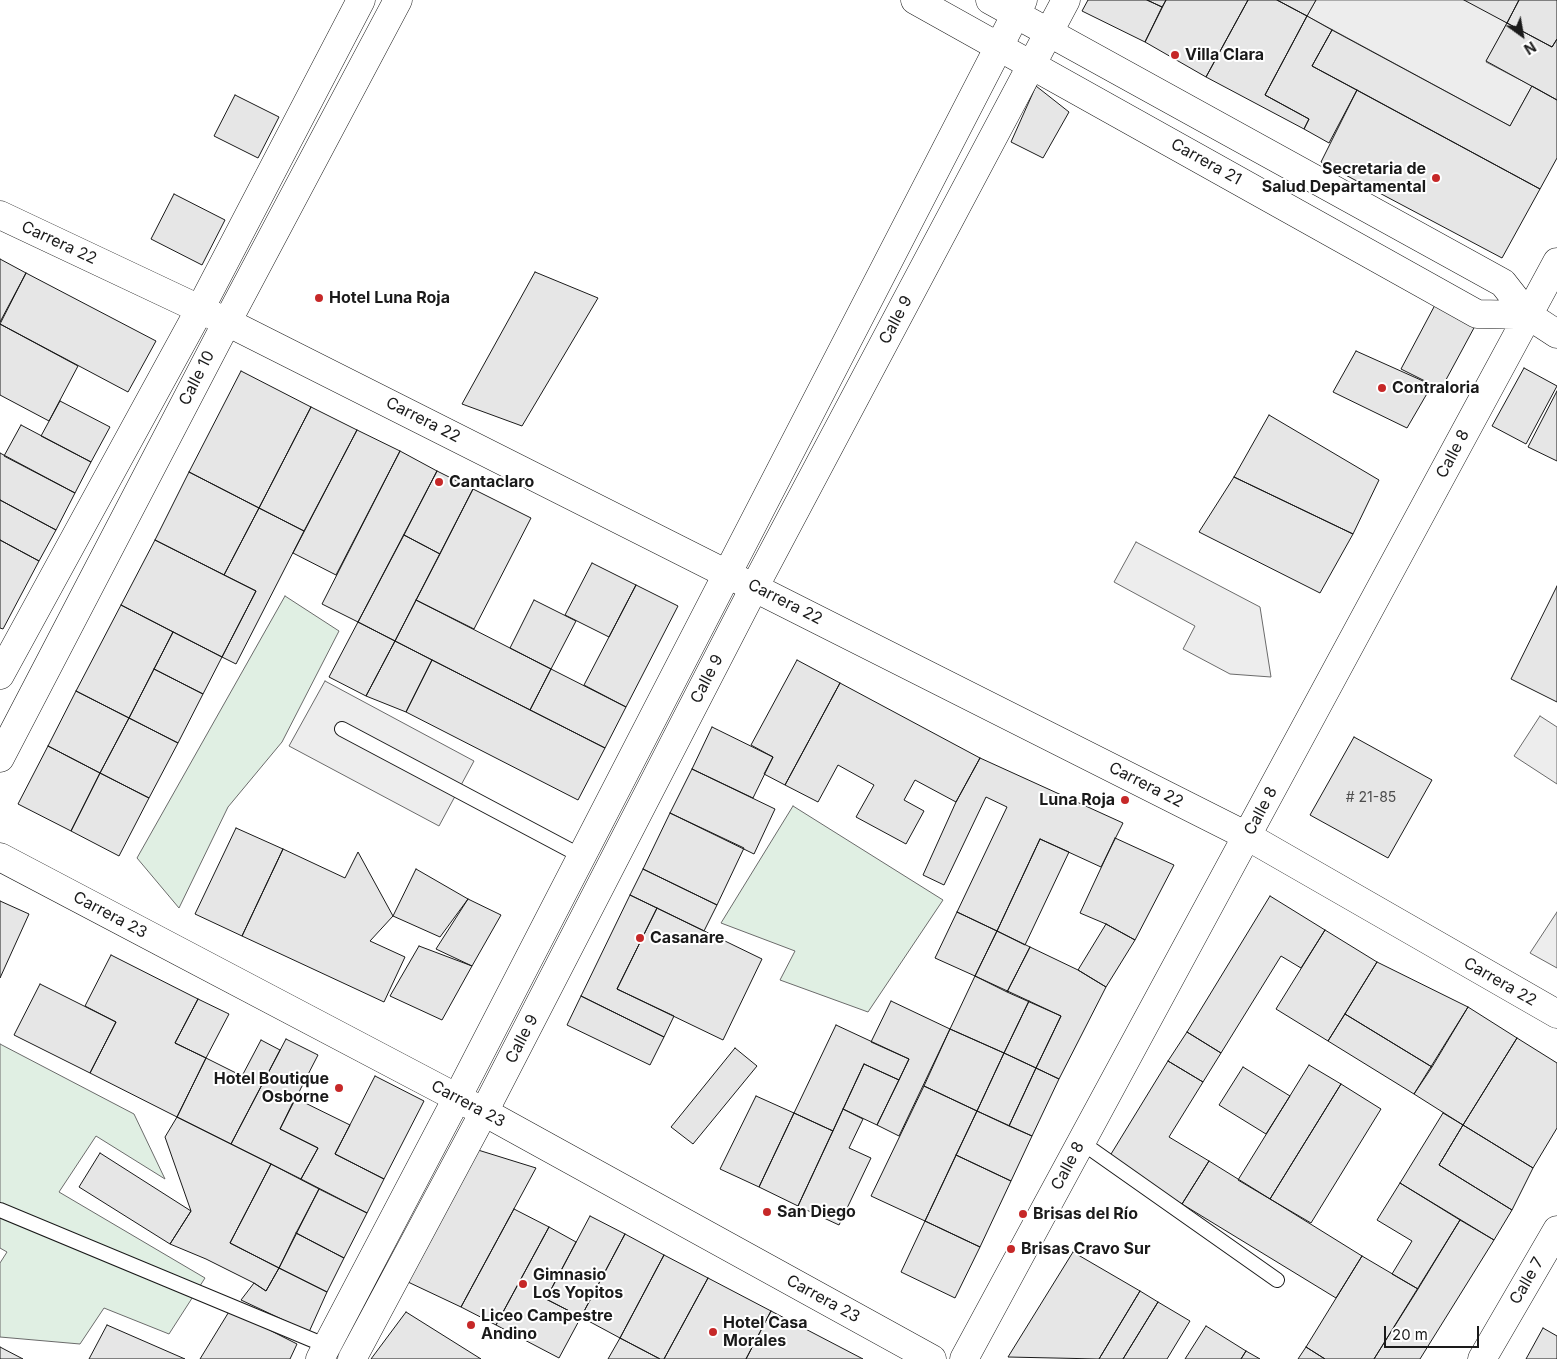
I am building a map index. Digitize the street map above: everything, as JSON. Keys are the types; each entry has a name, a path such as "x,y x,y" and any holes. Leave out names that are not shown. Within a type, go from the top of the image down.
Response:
{"street":[{"name":"Calle 10","path":"0,675 200,308 361,0"},
{"name":"Calle 10","path":"0,758 227,322 398,0"},
{"name":"Carrera 21","path":"915,0 1477,314 1528,315"},
{"path":"990,0 1020,7 1049,32 1503,283 1528,315 1557,334"},
{"name":"Calle 9","path":"352,1359 484,1112 755,586 1066,0"},
{"name":"Calle 9","path":"323,1352 457,1098 726,573 1020,7"},
{"name":"Carrera 22","path":"0,215 200,308 755,586 1247,836 1557,1014"},
{"name":"Calle 8","path":"964,1359 1557,262"},
{"name":"Carrera 23","path":"0,857 484,1112 932,1359"},
{"name":"Calle 7","path":"1482,1359 1557,1230"}],"lane":[{"path":"342,729 581,856"},
{"path":"1081,1142 1277,1280"},
{"path":"0,1210 323,1352"}],"green space":[{"path":"285,596 339,631 282,742 228,807 179,908 137,858"},
{"path":"793,806 943,900 868,1012 780,980 795,951 721,923"},
{"path":"0,1044 134,1114 165,1179 96,1136 59,1192 205,1278 169,1334 104,1308 80,1344 0,1337 0,1263 7,1252 0,1248"}],"shaded area":[{"path":"1316,0 1469,0 1507,23 1486,62 1532,86 1510,126 1307,16"},
{"path":"1136,542 1260,607 1271,677 1230,674 1183,649 1195,626 1114,582"},
{"path":"325,681 474,761 439,826 289,746"},
{"path":"1540,716 1557,727 1557,784 1514,756"},
{"path":"1557,912 1557,968 1530,953"}],"building":[{"path":"1088,0 1147,0 1162,7 1145,42 1082,11"},
{"path":"1147,0 1166,0 1162,7"},
{"path":"1166,0 1248,0 1206,77 1145,42"},
{"path":"1248,0 1277,0 1307,16 1265,95 1309,119 1304,129 1206,77"},
{"path":"1277,0 1316,0 1307,16"},
{"path":"1464,0 1519,0 1507,23"},
{"path":"1519,0 1557,0 1557,39 1552,47 1507,23"},
{"path":"1307,16 1332,30 1312,66 1357,90 1329,143 1304,129 1309,119 1265,95"},
{"path":"1507,23 1552,47 1557,39 1557,100 1486,61"},
{"path":"1332,30 1510,126 1532,86 1557,100 1557,158 1540,189 1312,66"},
{"path":"1036,86 1069,112 1043,158 1011,142"},
{"name":"Secretaria de Salud Departamental","path":"1357,90 1540,189 1502,258 1321,162"},
{"path":"235,95 279,117 258,158 214,136"},
{"path":"174,194 225,220 202,265 151,239"},
{"path":"0,259 26,273 0,322"},
{"path":"535,272 598,298 522,426 462,404"},
{"path":"26,273 156,341 128,392 0,324"},
{"path":"1435,305 1475,326 1441,389 1401,369"},
{"path":"0,324 78,366 49,421 0,395"},
{"name":"Contraloria","path":"1356,351 1432,385 1407,428 1333,392"},
{"path":"1524,368 1557,386 1526,444 1492,426"},
{"path":"241,371 311,407 259,508 189,472"},
{"path":"1557,391 1557,461 1528,447"},
{"path":"60,401 110,427 91,462 41,436"},
{"path":"311,407 357,430 304,531 259,508"},
{"path":"1269,415 1379,480 1353,534 1234,477"},
{"path":"21,425 91,462 75,493 4,456"},
{"path":"357,430 400,451 336,575 293,553"},
{"path":"400,451 437,471 358,622 322,604"},
{"path":"0,453 75,493 56,530 0,500"},
{"path":"437,471 473,489 440,554 404,535"},
{"path":"189,472 259,508 224,575 155,540"},
{"path":"1234,477 1353,534 1320,593 1199,532"},
{"path":"473,489 531,518 474,629 416,600"},
{"path":"0,500 56,530 39,561 0,540"},
{"path":"259,508 304,531 236,664 222,657 256,591 224,575"},
{"path":"404,535 440,554 395,641 358,622"},
{"path":"0,540 39,561 3,629 0,628"},
{"path":"155,540 256,591 222,657 121,605"},
{"path":"592,563 636,585 609,637 565,615"},
{"path":"636,585 678,606 626,707 584,685"},
{"path":"1557,586 1557,702 1511,679"},
{"path":"416,600 551,669 530,710 395,641"},
{"path":"534,600 576,621 551,669 510,648"},
{"path":"121,605 173,632 129,718 76,691"},
{"path":"358,622 395,641 366,696 329,677"},
{"path":"173,632 222,657 203,694 154,669"},
{"path":"395,641 432,660 406,712 366,696"},
{"path":"432,660 605,748 578,800 406,712"},
{"path":"797,660 840,683 785,785 764,774 773,757 751,745"},
{"path":"154,669 203,694 178,743 129,718"},
{"path":"551,669 626,707 605,748 530,710"},
{"path":"840,683 980,758 956,802 915,780 904,800 924,811 906,844 856,817 874,785 838,765 818,802 785,785"},
{"path":"76,691 129,718 100,773 48,746"},
{"path":"129,718 178,743 149,798 100,773"},
{"path":"712,727 773,757 753,798 692,769"},
{"path":"1354,737 1432,780 1388,858 1310,815"},
{"path":"48,746 100,773 71,831 18,804"},
{"path":"980,758 1123,823 1101,867 1040,839 997,931 957,912 1007,807 986,797 944,885 923,875 956,802"},
{"path":"692,769 775,809 754,854 670,813"},
{"path":"100,773 149,798 119,856 71,831"},
{"path":"670,813 744,848 717,905 643,869"},
{"path":"236,828 283,849 242,936 195,914"},
{"path":"1115,838 1174,865 1135,940 1106,924 1080,913"},
{"path":"1040,839 1069,852 1025,945 997,931"},
{"path":"283,849 345,878 358,852 393,916 370,941 405,957 384,1002 242,936"},
{"path":"416,869 468,899 440,937 393,916"},
{"path":"643,869 717,905 704,931 630,895"},
{"path":"630,895 657,908 617,989 674,1016 664,1037 581,996"},
{"path":"1270,896 1325,930 1301,968 1281,956 1221,1053 1187,1032"},
{"path":"468,899 501,915 472,966 436,949"},
{"path":"0,901 29,914 0,978"},
{"path":"657,908 762,959 723,1040 617,989"},
{"path":"957,912 997,931 975,976 935,958"},
{"path":"1106,924 1135,940 1106,987 1078,970"},
{"path":"1325,930 1377,962 1328,1041 1276,1009"},
{"path":"997,931 1030,947 1007,992 975,976"},
{"path":"419,946 472,966 442,1020 390,996"},
{"path":"1030,947 1078,970 1106,987 1059,1079 1036,1068 1061,1016 1007,992"},
{"path":"111,955 198,999 175,1043 206,1058 177,1117 90,1073 116,1022 85,1006"},
{"path":"1377,962 1468,1007 1432,1067 1345,1014"},
{"path":"975,976 1029,1001 1004,1053 950,1029"},
{"path":"40,984 116,1022 90,1073 14,1035"},
{"path":"581,996 664,1037 650,1065 567,1025"},
{"path":"198,999 229,1014 206,1058 175,1043"},
{"path":"891,1001 950,1029 899,1136 877,1125 909,1059 871,1042"},
{"path":"1029,1001 1061,1016 1036,1068 1004,1053"},
{"path":"1468,1007 1517,1038 1463,1125 1414,1094"},
{"path":"1345,1014 1432,1067 1414,1094 1328,1041"},
{"path":"836,1025 909,1059 899,1080 864,1064 833,1131 794,1113"},
{"path":"950,1029 1004,1053 977,1111 924,1086"},
{"path":"1187,1032 1221,1053 1203,1082 1168,1061"},
{"path":"1517,1038 1557,1063 1557,1128 1533,1168 1463,1125"},
{"path":"286,1039 318,1055 280,1129 318,1148 301,1179 231,1144"},
{"path":"261,1040 280,1050 231,1144 177,1117 206,1058 242,1076"},
{"path":"735,1048 757,1066 693,1144 671,1127"},
{"path":"1004,1053 1036,1068 1009,1126 977,1111"},
{"path":"1168,1061 1203,1082 1169,1137 1209,1161 1182,1204 1108,1159"},
{"path":"864,1064 899,1080 877,1125 843,1109"},
{"path":"1309,1065 1341,1084 1270,1199 1238,1180"},
{"path":"1243,1067 1290,1096 1266,1134 1219,1105"},
{"path":"1036,1068 1059,1079 1032,1136 1009,1126"},
{"path":"375,1076 424,1101 384,1179 335,1154"},
{"path":"1341,1084 1381,1109 1311,1223 1270,1199"},
{"path":"924,1086 977,1111 925,1221 871,1196"},
{"path":"756,1096 794,1113 759,1187 720,1169"},
{"path":"295,1098 350,1125 335,1154 384,1179 367,1213 301,1179 318,1148 280,1129"},
{"path":"843,1109 863,1119 849,1148 871,1158 839,1225 798,1206"},
{"path":"977,1111 1032,1136 1011,1181 956,1155"},
{"path":"794,1113 833,1131 798,1206 759,1187"},
{"path":"1443,1113 1463,1125 1439,1165 1512,1210 1494,1240 1400,1183"},
{"path":"177,1117 271,1164 230,1243 279,1268 266,1291 206,1259 170,1244 191,1211 165,1137"},
{"path":"1463,1125 1533,1168 1512,1210 1439,1165"},
{"path":"478,1150 536,1168 461,1307 408,1282"},
{"path":"100,1153 191,1211 170,1244 79,1187"},
{"path":"956,1155 1011,1181 980,1247 925,1221"},
{"path":"1209,1161 1362,1256 1336,1298 1182,1204"},
{"path":"271,1164 319,1189 279,1268 230,1243"},
{"path":"1400,1183 1460,1220 1418,1289 1392,1274 1412,1241 1377,1220"},
{"path":"319,1189 367,1213 344,1258 296,1233"},
{"path":"514,1209 549,1227 496,1325 461,1307"},
{"path":"590,1216 625,1234 581,1317 546,1299"},
{"path":"1460,1220 1494,1240 1420,1359 1374,1359"},
{"path":"925,1221 980,1247 955,1298 901,1272"},
{"path":"549,1227 576,1242 546,1299 581,1317 559,1358 496,1325"},
{"path":"296,1233 344,1258 327,1292 279,1268"},
{"path":"625,1234 664,1255 620,1338 581,1317"},
{"path":"1073,1252 1140,1291 1099,1359 1008,1357"},
{"path":"664,1255 708,1278 664,1359 660,1359 620,1338"},
{"path":"1362,1256 1418,1289 1374,1359 1325,1359 1306,1347"},
{"path":"279,1268 327,1292 309,1332 241,1300 254,1283 266,1291"},
{"path":"708,1278 771,1311 746,1359 664,1359"},
{"path":"1140,1291 1158,1302 1123,1359 1099,1359"},
{"path":"1158,1302 1190,1321 1167,1359 1123,1359"},
{"path":"230,1310 297,1344 290,1359 200,1359"},
{"path":"771,1311 863,1359 746,1359"},
{"path":"406,1312 481,1359 371,1359"},
{"path":"107,1325 185,1359 89,1359"},
{"path":"1206,1326 1246,1351 1241,1359 1185,1359"},
{"path":"1543,1328 1557,1336 1557,1359 1526,1359"},
{"path":"620,1338 660,1359 608,1359"},
{"path":"0,1347 23,1359 0,1359"},
{"path":"1306,1347 1325,1359 1298,1359"},
{"path":"1246,1351 1260,1359 1241,1359"}],"place":[{"name":"Villa Clara","path":"1175,55"},
{"name":"Secretaria de Salud Departamental","path":"1436,178"},
{"name":"Hotel Luna Roja","path":"319,298"},
{"name":"Contraloria","path":"1382,388"},
{"name":"Cantaclaro","path":"439,482"},
{"name":"Luna Roja","path":"1125,800"},
{"name":"Casanare","path":"640,938"},
{"name":"Hotel Boutique Osborne","path":"339,1088"},
{"name":"San Diego","path":"767,1212"},
{"name":"Brisas del Río","path":"1023,1214"},
{"name":"Brisas Cravo Sur","path":"1011,1249"},
{"name":"Gimnasio Los Yopitos","path":"523,1284"},
{"name":"Liceo Campestre Andino","path":"471,1325"},
{"name":"Hotel Casa Morales","path":"713,1332"}]}
